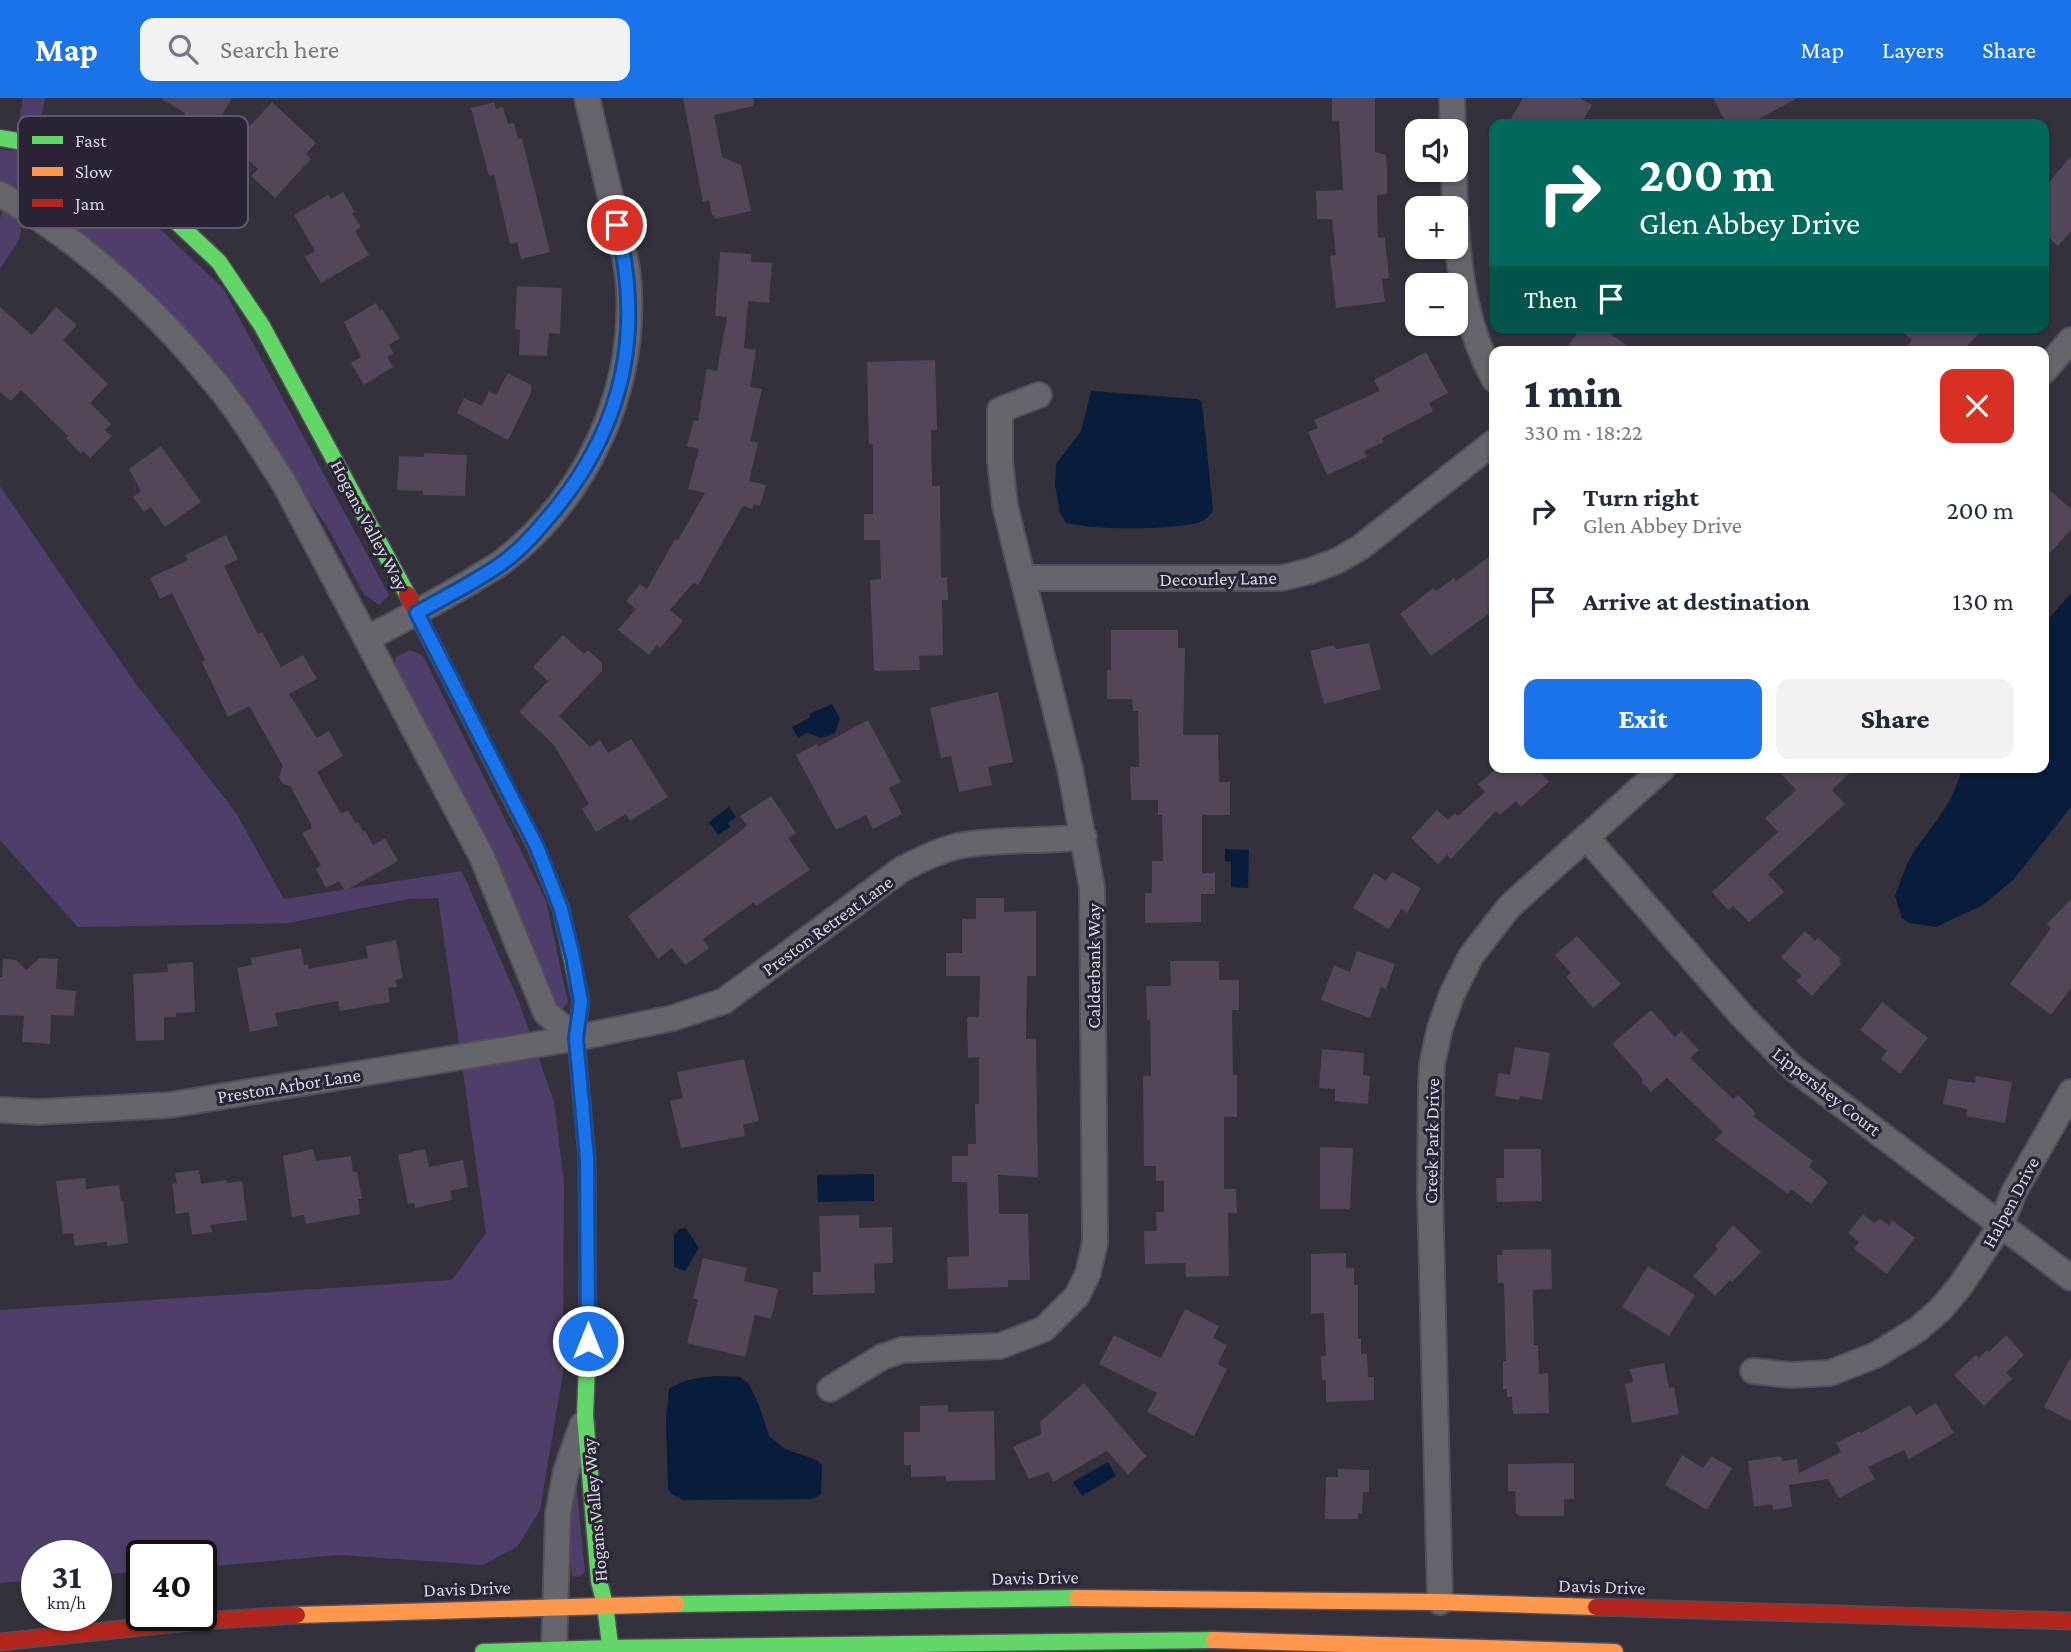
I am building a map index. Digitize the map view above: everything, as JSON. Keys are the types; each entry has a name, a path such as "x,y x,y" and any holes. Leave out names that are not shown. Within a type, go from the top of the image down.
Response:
{"main road":[{"name":"Hogans Valley Way","path":"0,138 18,141"},
{"name":"Hogans Valley Way","path":"183,228 219,262 262,326 417,613 537,847 561,909 581,1001 576,1038 587,1158 585,1415 598,1581 605,1605 610,1650"},
{"name":"Davis Drive","path":"0,1642 199,1621 268,1617 556,1606 1127,1597 1440,1602 2071,1621"},
{"path":"483,1652 1240,1640 1615,1652"}],"street":[{"path":"368,638 417,613 505,561 538,530 568,492 598,446 614,407 624,370 629,289 623,250 587,98"},
{"path":"1452,98 1453,119"},
{"path":"0,194 18,204"},
{"path":"53,228 81,247 150,309 209,375 284,483 482,857 546,1013 576,1038"},
{"path":"1458,259 1467,309 1489,370"},
{"path":"2049,365 2071,340"},
{"name":"Calderbank Way","path":"830,1389 882,1357 902,1350 1000,1346 1044,1329 1077,1296 1088,1273 1095,1243 1092,888 1084,837 1005,506 1000,461 1000,410 1039,395"},
{"name":"Decourley Lane","path":"1024,578 1265,579 1310,571 1337,561 1361,547 1489,446"},
{"name":"Creek Park Drive","path":"1440,1602 1430,1190 1432,1064 1440,1028 1452,994 1471,956 1510,907 1658,773"},
{"name":"Preston Retreat Lane","path":"576,1038 673,1018 724,1001 902,869 930,856 957,847 984,843 1084,837"},
{"name":"Lippershey Court","path":"1587,838 1741,1016 1785,1061 2071,1278"},
{"name":"Preston Arbor Lane","path":"0,1111 170,1105 576,1038"},
{"name":"Halpen Drive","path":"1753,1371 1791,1375 1830,1373 1876,1355 1918,1329 1941,1309 1961,1285 2001,1225 2014,1192 2071,1092"},
{"name":"Hogans Valley Way","path":"554,1651 558,1513 566,1471 585,1415"}],"shaded area":[{"path":"23,98 45,98 42,116 20,116"},
{"path":"18,124 18,228 21,228 19,240 0,269 0,219 6,190 0,186 0,149 13,151"},
{"path":"53,228 159,228 223,288 389,595 379,605 364,594 328,528 289,471"},
{"path":"0,486 133,680 236,813 284,899 461,871 465,878 519,1002 554,1102 564,1183 563,1372 540,1510 518,1546 483,1565 340,1555 217,1566 217,1540 126,1540 126,1572 112,1574 112,1540 21,1540 21,1581 0,1583 0,1310 452,1280 486,1233 438,898 408,899 289,923 78,927 0,840"},
{"path":"410,650 423,656 546,901 568,1003 562,1009 556,1009 549,998 532,944 507,889 393,669 396,657"},
{"path":"576,1482 585,1572 579,1577 572,1576 569,1548 570,1486"}],"water":[{"path":"1091,391 1197,399 1202,402 1213,510 1206,518 1184,525 1150,528 1095,527 1066,523 1060,513 1055,485 1056,464 1081,431"},
{"path":"2071,593 2071,807 2013,880 1983,905 1936,927 1909,923 1902,918 1895,896 1909,861 1948,803 1960,773 2049,773 2049,618"},
{"path":"832,704 840,718 835,733 822,738 807,733 798,738 792,727 811,717 809,714"},
{"path":"729,807 736,817 728,823 730,827 718,835 709,822"},
{"path":"1225,849 1249,850 1248,888 1231,887 1231,862 1225,861"},
{"path":"874,1174 874,1201 818,1202 817,1175"},
{"path":"686,1228 699,1248 685,1271 674,1267 674,1236 679,1229"},
{"path":"715,1376 740,1377 749,1384 769,1436 785,1449 817,1460 822,1465 821,1495 811,1499 683,1500 672,1494 668,1489 666,1420 669,1389 686,1381"},
{"path":"1108,1462 1116,1476 1082,1496 1073,1482"}],"building":[{"path":"160,98 232,98 221,116 184,116 185,113"},
{"path":"683,98 753,98 754,106 714,115 722,157 741,165 751,211 715,219 709,200 703,202"},
{"path":"1332,98 1375,98 1375,152 1386,155 1387,166 1387,194 1377,195 1378,238 1385,237 1389,278 1382,279 1385,302 1336,308 1330,256 1336,255 1332,219 1317,219 1316,191 1343,190 1339,121 1332,121"},
{"path":"1523,98 1580,98 1592,105 1584,119 1511,119"},
{"path":"1713,98 1798,98 1758,119 1724,119"},
{"path":"272,102 316,143 306,154 311,159 275,198 251,176 258,169 248,160 248,128"},
{"path":"494,102 496,109 503,107 508,124 514,123 518,139 522,138 550,252 521,259 517,242 510,244 494,175 489,176 471,108"},
{"path":"2071,156 2071,231 2058,246 2049,238 2049,182"},
{"path":"343,192 361,227 355,231 369,255 321,283 305,257 315,251 294,215 328,195 331,199"},
{"path":"720,252 751,254 751,262 772,263 769,303 748,301 744,348 756,350 750,387 762,389 750,441 758,443 749,481 766,485 760,506 754,504 752,509 743,506 698,585 693,583 670,610 683,621 660,648 657,645 649,655 618,630 636,609 626,601 640,584 647,589 705,493 688,489 699,449 687,446 694,420 698,421 707,369 717,371 727,317 715,316"},
{"path":"517,286 562,288 560,334 549,333 547,356 519,355 520,330 515,329"},
{"path":"376,303 400,338 389,345 394,354 387,357 393,367 364,385 351,363 361,357 344,322"},
{"path":"0,307 32,335 56,307 77,325 63,340 108,384 90,403 111,424 105,430 112,436 90,458 83,451 81,454 66,438 68,436 21,390 11,401 0,392"},
{"path":"1577,333 1609,333 1628,346 1568,346"},
{"path":"1904,333 1979,333 1967,346 1907,346 1912,340"},
{"path":"1426,352 1448,393 1429,403 1433,411 1382,438 1384,442 1364,451 1367,457 1327,475 1308,432 1318,428 1314,420 1380,391 1374,380"},
{"path":"935,360 937,430 931,430 932,486 940,486 941,578 947,577 948,600 942,600 943,655 919,656 920,670 874,671 870,580 881,579 880,540 864,540 864,514 873,514 873,444 869,444 867,362"},
{"path":"508,373 531,385 531,393 508,440 457,413 464,398 482,406 489,391 496,395"},
{"path":"161,446 201,502 165,527 151,507 144,512 133,497 141,491 129,469"},
{"path":"424,453 467,455 465,496 423,495 423,491 397,490 399,456 424,457"},
{"path":"2049,489 2071,509 2071,529 2049,554"},
{"path":"226,535 238,559 224,566 258,634 262,632 281,667 303,655 317,679 289,694 317,738 329,731 343,756 317,772 341,814 348,810 373,845 385,838 398,861 345,891 339,881 326,888 316,869 321,866 302,833 312,828 310,822 290,786 283,784 279,777 283,766 249,706 228,717 202,662 205,660 172,593 160,599 150,578 188,560 185,555"},
{"path":"1489,557 1489,614 1431,656 1400,614 1433,588 1436,591 1454,578 1456,581"},
{"path":"1111,630 1178,630 1178,648 1185,648 1183,735 1218,735 1219,782 1230,782 1230,815 1202,815 1202,873 1215,873 1215,894 1201,894 1201,922 1145,923 1145,893 1152,893 1152,861 1163,861 1162,815 1158,815 1158,800 1131,800 1130,767 1139,767 1138,711 1133,711 1132,699 1107,699 1107,670 1111,670"},
{"path":"563,635 584,654 588,650 602,663 602,671 559,716 590,747 600,740 608,753 631,739 668,797 630,821 626,814 596,832 582,809 589,804 554,745 519,712 548,681 533,667"},
{"path":"1369,643 1381,689 1324,704 1310,651 1334,645 1336,649"},
{"path":"998,692 1013,762 988,767 992,785 959,792 951,756 941,758 930,708"},
{"path":"868,720 901,782 889,788 902,814 873,829 866,815 836,830 796,755 817,744 818,747"},
{"path":"1491,773 1541,773 1549,782 1521,807 1516,801 1500,815 1496,811 1451,859 1447,855 1438,864 1411,838 1437,810 1448,820 1455,813 1458,816 1485,792 1478,784"},
{"path":"1781,773 1850,773 1832,790 1845,804 1768,874 1784,892 1749,922 1733,906 1728,910 1712,892 1778,832 1765,818 1796,790"},
{"path":"771,796 796,833 788,838 810,870 756,906 754,902 703,939 709,948 685,965 672,948 658,959 628,916 747,826 740,816"},
{"path":"1392,872 1421,888 1407,913 1401,909 1389,929 1353,908 1374,873 1386,881"},
{"path":"976,898 1004,898 1004,912 1036,911 1036,976 1027,976 1026,1039 1036,1039 1038,1177 998,1175 999,1214 1028,1214 1030,1280 1008,1280 1008,1287 948,1289 947,1257 969,1256 967,1182 952,1182 952,1156 968,1156 968,1144 976,1144 975,1104 979,1104 979,1057 968,1058 967,1017 979,1017 980,976 946,976 946,953 962,953 962,919 976,919"},
{"path":"2071,899 2071,988 2051,1015 2010,984 2051,928 2047,924"},
{"path":"1805,931 1815,941 1818,938 1841,959 1841,964 1812,996 1796,981 1802,976 1781,957"},
{"path":"1577,936 1621,984 1593,1008 1566,977 1571,973 1555,955"},
{"path":"396,940 403,978 395,980 397,987 388,988 390,1002 340,1011 338,1001 275,1013 278,1026 250,1032 237,968 252,965 251,958 301,948 304,965 308,964 308,969 368,958 366,946"},
{"path":"1357,951 1395,964 1386,989 1381,987 1370,1018 1321,1000 1334,965 1350,972"},
{"path":"40,958 58,959 56,989 76,991 74,1016 51,1015 50,1044 22,1042 24,1016 0,1015 3,959 16,960 26,970"},
{"path":"1170,961 1219,961 1219,980 1239,980 1239,1010 1232,1010 1237,1117 1224,1117 1224,1189 1236,1189 1237,1213 1228,1213 1229,1276 1186,1277 1185,1263 1145,1264 1144,1231 1157,1231 1156,1212 1164,1212 1164,1181 1156,1181 1156,1166 1144,1166 1143,1076 1151,1076 1150,1020 1147,1020 1146,986 1171,986"},
{"path":"193,962 195,1012 164,1017 164,1040 136,1041 133,974 168,972 167,964"},
{"path":"1882,1002 1928,1038 1900,1074 1881,1059 1887,1051 1860,1030"},
{"path":"1651,1010 1675,1037 1681,1031 1699,1050 1690,1058 1733,1099 1738,1095 1756,1113 1753,1116 1813,1161 1809,1167 1828,1182 1811,1204 1791,1189 1788,1194 1715,1140 1723,1132 1667,1078 1651,1092 1642,1082 1642,1078 1612,1044"},
{"path":"1515,1047 1550,1053 1542,1100 1520,1096 1519,1100 1495,1096 1499,1073 1510,1075"},
{"path":"1322,1049 1364,1053 1363,1075 1370,1076 1368,1104 1335,1101 1335,1089 1319,1088"},
{"path":"744,1059 759,1121 743,1125 745,1136 681,1148 670,1101 683,1098 677,1072"},
{"path":"1976,1076 2012,1082 2005,1123 1966,1116 1967,1109 1943,1104 1948,1079 1975,1083"},
{"path":"1320,1147 1353,1148 1350,1209 1320,1209"},
{"path":"313,1149 316,1161 351,1156 362,1199 358,1199 360,1214 306,1224 304,1215 292,1217 283,1156"},
{"path":"425,1149 429,1167 463,1160 468,1187 450,1191 452,1200 415,1208 414,1203 408,1204 398,1155"},
{"path":"1504,1149 1541,1149 1542,1201 1497,1202 1496,1178 1504,1178"},
{"path":"199,1170 201,1184 226,1180 227,1183 242,1181 247,1220 210,1225 212,1232 192,1235 189,1212 176,1214 172,1184 177,1183 175,1173"},
{"path":"85,1178 86,1189 119,1185 128,1243 107,1246 107,1242 75,1246 73,1233 63,1234 56,1181"},
{"path":"1863,1214 1874,1223 1880,1219 1889,1225 1892,1220 1915,1238 1887,1274 1854,1249 1859,1242 1848,1233"},
{"path":"859,1215 859,1228 892,1227 893,1263 874,1264 875,1293 813,1295 813,1272 821,1272 819,1216"},
{"path":"1733,1225 1761,1252 1715,1296 1693,1276 1718,1249 1715,1246"},
{"path":"1551,1249 1552,1289 1533,1290 1534,1345 1538,1345 1539,1374 1548,1373 1549,1413 1513,1414 1512,1397 1507,1397 1507,1389 1503,1389 1503,1361 1506,1361 1504,1283 1498,1283 1497,1255 1502,1255 1502,1250"},
{"path":"1346,1253 1346,1268 1354,1268 1354,1285 1358,1285 1358,1339 1361,1339 1361,1354 1367,1354 1368,1377 1374,1377 1374,1400 1326,1402 1326,1380 1322,1380 1321,1356 1326,1356 1324,1313 1311,1314 1311,1254"},
{"path":"703,1258 747,1268 744,1281 778,1289 771,1319 755,1315 745,1357 687,1343 698,1300 693,1298"},
{"path":"1648,1266 1695,1295 1669,1336 1622,1307"},
{"path":"1185,1309 1219,1326 1213,1338 1227,1345 1218,1364 1227,1369 1194,1436 1147,1412 1157,1393 1099,1364 1114,1335 1161,1358"},
{"path":"2006,1335 2024,1355 2006,1373 2012,1379 1984,1406 1954,1375 1976,1355 1979,1358 1987,1350 1989,1352"},
{"path":"2071,1357 2071,1421 2044,1407"},
{"path":"1664,1363 1669,1388 1674,1387 1679,1414 1632,1423 1625,1384 1633,1382 1630,1369"},
{"path":"1084,1383 1146,1456 1128,1475 1107,1451 1053,1482 1049,1472 1029,1479 1013,1447 1041,1434 1040,1422"},
{"path":"1936,1403 1954,1433 1909,1459 1904,1450 1868,1467 1875,1479 1839,1498 1828,1479 1789,1485 1792,1507 1773,1510 1772,1504 1754,1507 1748,1461 1781,1456 1782,1461 1797,1459 1799,1473 1841,1452 1836,1443 1860,1431 1861,1433 1910,1405 1916,1415"},
{"path":"948,1405 948,1412 994,1411 995,1480 946,1481 946,1476 911,1477 911,1465 904,1465 904,1432 920,1432 920,1406"},
{"path":"1682,1455 1703,1468 1711,1456 1732,1468 1707,1510 1665,1485"},
{"path":"1574,1463 1574,1499 1564,1499 1564,1516 1516,1514 1515,1491 1508,1491 1508,1464"},
{"path":"1338,1469 1369,1470 1369,1492 1363,1492 1362,1514 1358,1513 1358,1519 1325,1519 1326,1477 1338,1477"}],"traffic: fast":[{"path":"0,138 18,141"},
{"path":"183,228 219,262 262,326 407,594"},
{"path":"569,945 581,1001 576,1038 587,1158 588,1341 585,1415 599,1581 611,1652"},
{"path":"676,1604 1077,1598"},
{"path":"483,1652 1214,1640"}],"traffic: slow":[{"path":"1077,1598 1440,1602 1596,1607"},
{"path":"297,1615 676,1604"},
{"path":"1214,1640 1615,1652"}],"traffic: jam":[{"path":"407,594 536,847 561,909 569,945"},
{"path":"1596,1607 2071,1621"},
{"path":"0,1642 199,1621 297,1615"}],"route":[{"path":"588,1341 587,1158 576,1038 581,1001 573,957 561,909 537,847 417,613 505,561 538,530 568,492 598,446 614,407 624,370 628,331 629,289 617,225"}]}
